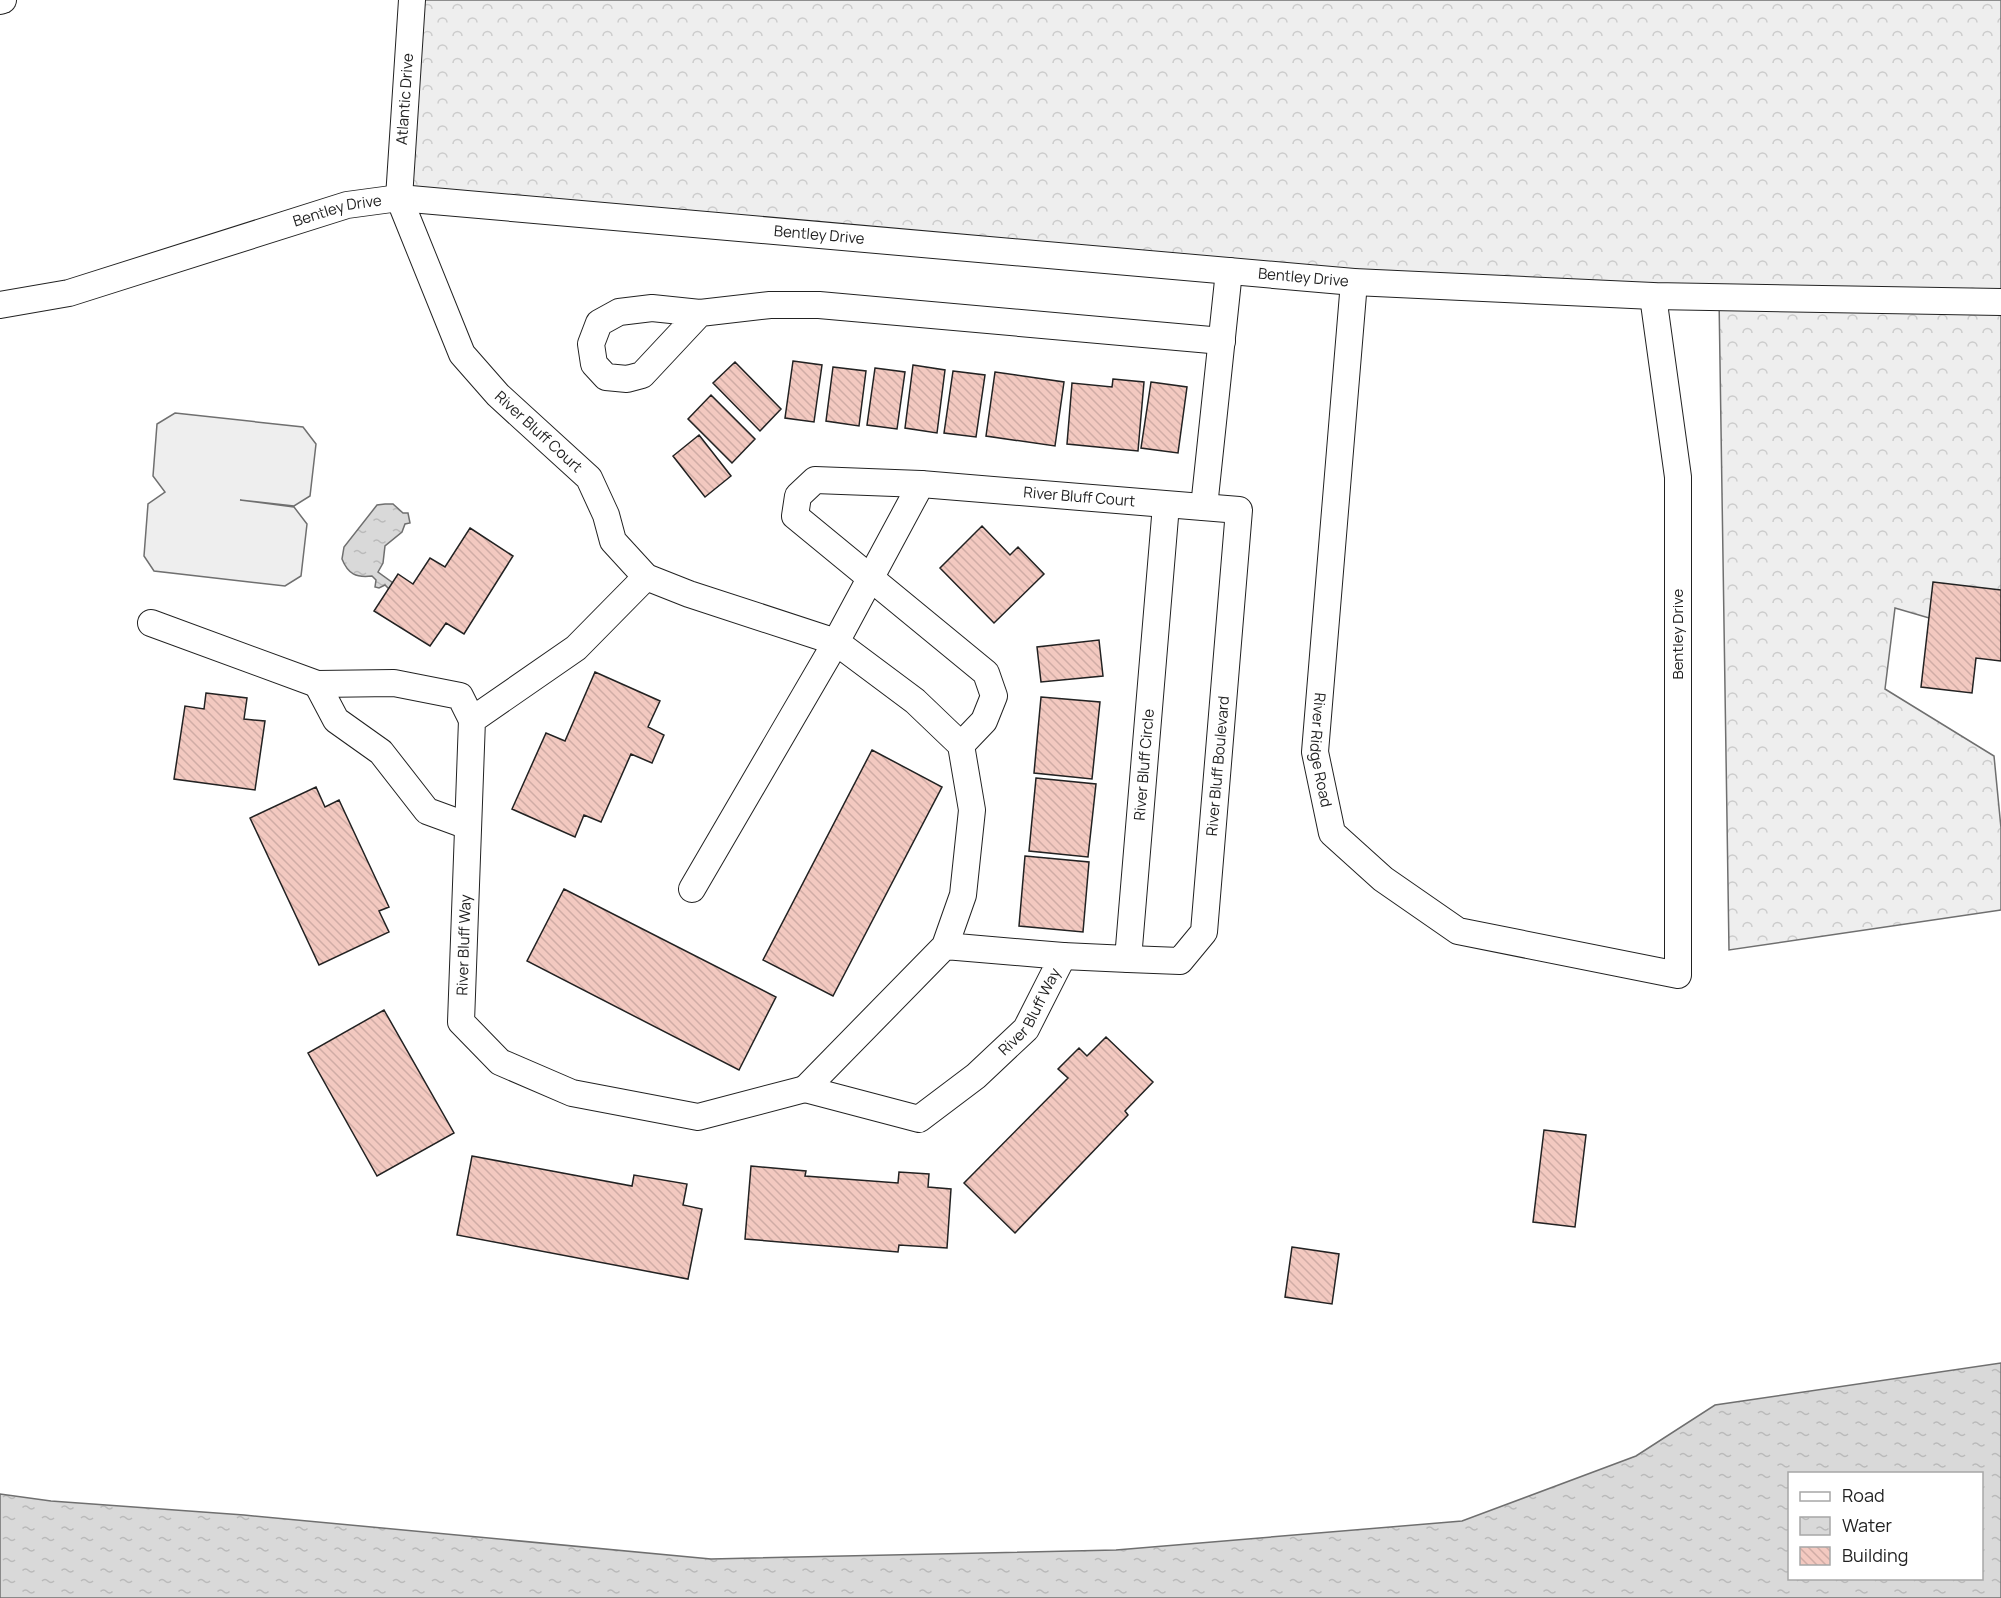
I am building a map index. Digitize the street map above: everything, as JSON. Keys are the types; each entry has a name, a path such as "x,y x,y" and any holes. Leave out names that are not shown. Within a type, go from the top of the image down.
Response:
{"street":[{"name":"Atlantic Drive","path":"399,198 411,0"},
{"name":"Bentley Drive","path":"0,305 69,293 347,205 399,198 1354,282 1653,296 2001,303"},
{"name":"River Bluff Court","path":"399,198 462,354 498,395 589,478 606,515 613,541 646,577 689,594 836,642 915,701 961,745 984,721 994,696 986,673 871,576 795,516 798,496 815,480 921,484 1239,510"},
{"path":"1204,507 1229,271"},
{"name":"River Ridge Road","path":"1354,282 1315,752 1332,833 1383,879 1458,931 1678,975"},
{"name":"Bentley Drive","path":"1653,296 1678,477 1678,975"},
{"path":"700,313 770,305 819,305 1222,341"},
{"path":"692,889 836,642 921,484"},
{"name":"River Bluff Circle","path":"1128,959 1166,505"},
{"name":"River Bluff Boulevard","path":"1128,959 1180,961 1204,932 1239,510"},
{"path":"151,623 317,684 394,683 460,696 472,720 576,648 646,577"},
{"path":"317,684 336,720 381,752 427,811 468,826"},
{"name":"River Bluff Way","path":"472,720 461,1022 500,1062 572,1093 698,1117 805,1089 919,1119 976,1076 1026,1029 1063,956 945,946"},
{"path":"805,1089 945,946 963,895 972,810 961,745"},
{"path":"1063,956 1128,959"}],"green space":[{"path":"412,0 2001,0 2001,639 1895,608 1885,689 1994,756 2001,828 2001,910 1729,950 1719,297 399,198"},
{"path":"175,413 303,427 316,444 310,496 294,506 240,500 294,507 307,524 301,576 285,586 154,571 144,556 148,504 165,492 153,476 157,424"}],"water":[{"path":"393,504 403,513 408,513 410,523 405,524 402,532 385,546 383,563 378,572 393,583 389,589 385,585 375,587 376,580 372,576 353,574 342,559 344,547 377,505"},
{"path":"2001,1363 2001,1598 0,1598 0,1494 51,1501 244,1515 711,1559 1116,1550 1462,1521 1636,1456 1715,1405"}],"building":[{"path":"793,361 822,365 814,422 785,418"},
{"path":"735,362 781,409 760,431 713,383"},
{"path":"913,365 945,370 937,433 905,428"},
{"path":"833,367 866,371 859,426 826,421"},
{"path":"875,368 905,372 897,429 867,425"},
{"path":"953,371 985,375 976,437 944,433"},
{"path":"995,372 1064,382 1055,446 986,436"},
{"path":"1113,379 1144,382 1138,451 1067,444 1072,383 1112,387"},
{"path":"1151,382 1187,387 1178,453 1141,448"},
{"path":"711,395 755,439 732,463 688,419"},
{"path":"699,435 731,476 705,497 673,456"},
{"path":"982,526 1010,555 1018,547 1044,574 994,623 940,568"},
{"path":"470,528 513,556 464,634 446,623 430,646 374,611 398,574 413,584 430,558 445,567"},
{"path":"1933,582 2001,590 2001,661 1976,658 1972,693 1921,687"},
{"path":"1099,640 1103,676 1041,682 1037,647"},
{"path":"595,672 660,701 648,727 664,735 652,763 631,754 601,822 584,815 575,837 512,809 546,733 565,741"},
{"path":"206,693 247,698 244,719 265,721 255,790 174,779 185,706 204,709"},
{"path":"1041,697 1100,702 1092,779 1034,773"},
{"path":"872,750 942,787 833,996 763,960"},
{"path":"1036,778 1096,784 1088,857 1029,851"},
{"path":"316,787 325,807 339,800 389,907 379,911 389,932 319,965 250,818"},
{"path":"1025,856 1089,862 1083,932 1019,926"},
{"path":"564,889 776,997 739,1070 527,961"},
{"path":"384,1010 454,1133 377,1176 308,1053"},
{"path":"1106,1037 1153,1082 1125,1111 1128,1115 1015,1233 964,1183 1068,1078 1058,1069 1079,1048 1087,1056"},
{"path":"1544,1130 1586,1135 1575,1227 1533,1222"},
{"path":"472,1156 632,1186 634,1175 687,1184 683,1205 702,1209 688,1279 457,1235"},
{"path":"751,1166 806,1171 805,1176 898,1183 899,1172 929,1174 928,1187 951,1189 947,1248 899,1245 898,1252 745,1239"},
{"path":"1292,1247 1339,1254 1332,1304 1285,1297"}]}
